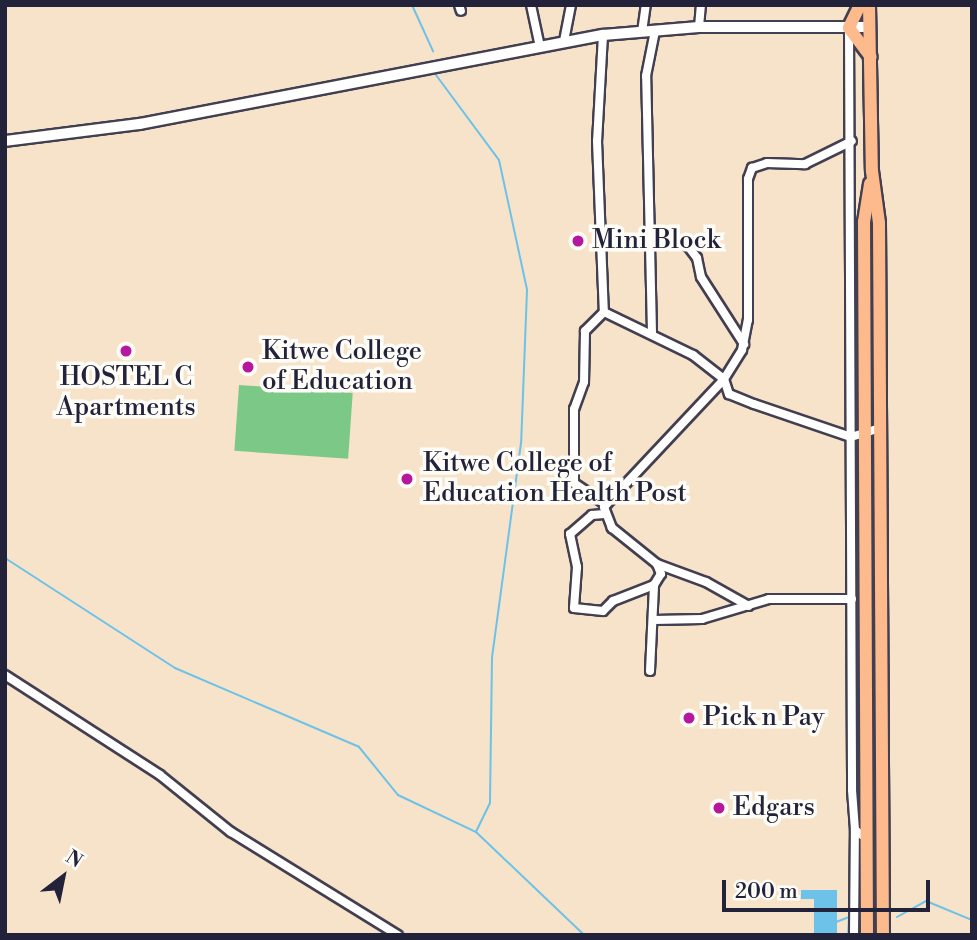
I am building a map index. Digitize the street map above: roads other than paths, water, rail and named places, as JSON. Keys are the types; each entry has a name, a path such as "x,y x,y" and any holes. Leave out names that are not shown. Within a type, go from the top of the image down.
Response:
{"highway":[{"path":"860,5 849,29 872,57"},
{"path":"869,5 872,171 879,223 883,935"},
{"path":"867,935 860,834 866,433 864,222 872,171"}],"street":[{"path":"531,5 540,47"},
{"path":"564,41 571,5"},
{"path":"642,32 646,5"},
{"path":"699,27 701,5"},
{"path":"5,141 140,124 564,41 699,27 870,27"},
{"path":"849,29 852,141 852,599 860,834 853,935"},
{"path":"652,333 646,76 654,31"},
{"path":"603,36 597,141 604,312 585,331 584,382 574,409 574,483 604,509 612,528 657,564 706,582 749,606"},
{"path":"654,585 613,601 603,611 573,608 577,567 570,534 592,515 604,509 724,379 744,344 752,168 767,163 805,164 852,141"},
{"path":"674,240 688,246 697,258 701,277 744,344"},
{"path":"604,312 652,333 724,379 729,394 851,437 881,428"},
{"path":"650,671 654,585 661,574 657,564"},
{"path":"654,620 702,619 769,599 852,599"},
{"path":"5,675 160,775 231,832 398,935"}],"water":[{"path":"801,890 837,890 837,935 814,935 814,899 801,899"}],"waterway":[{"path":"412,5 433,51"},
{"path":"436,75 499,160 527,290 521,443 492,658 490,803 476,832"},
{"path":"5,558 175,668 359,747 398,795 476,832 584,935"},
{"path":"897,917 926,901 972,920"},
{"path":"836,922 849,917 848,935"}],"place":[{"name":"Mini Block","path":"578,241"},
{"name":"HOSTEL C Apartments","path":"126,351"},
{"name":"Kitwe College of Education","path":"248,367"},
{"name":"Kitwe College of Education Health Post","path":"407,479"},
{"name":"Pick n Pay","path":"689,718"},
{"name":"Edgars","path":"719,808"}]}
